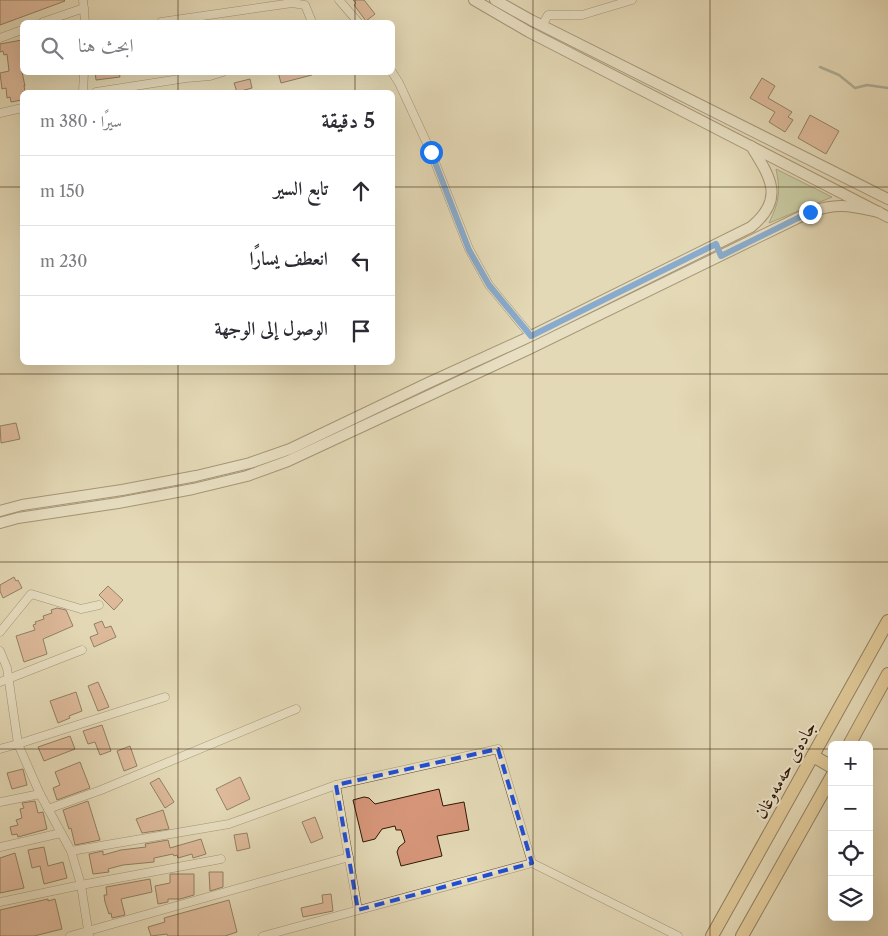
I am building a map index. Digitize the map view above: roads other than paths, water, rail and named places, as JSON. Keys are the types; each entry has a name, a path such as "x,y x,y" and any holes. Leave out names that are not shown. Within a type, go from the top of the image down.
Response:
{"main road":[{"name":"جادەی حەمەوغان","path":"712,936 888,621"},
{"path":"851,741 888,674"},
{"path":"813,756 828,765"},
{"path":"742,936 828,783"}],"street":[{"path":"339,0 356,20"},
{"path":"474,0 529,32 884,214"},
{"path":"495,0 542,26 888,199"},
{"path":"542,26 548,15 582,15 632,0"},
{"path":"47,20 83,4 84,20"},
{"path":"189,20 292,4 305,5 311,20"},
{"path":"0,38 20,31"},
{"path":"83,90 84,75"},
{"path":"106,90 185,75 213,75"},
{"path":"394,75 431,152 469,250 489,285 531,336"},
{"path":"647,93 654,81"},
{"path":"0,113 20,108"},
{"path":"0,523 18,518 183,491 247,476 288,461 370,418 428,383 531,336 750,227 762,218 769,205 772,190 769,176 751,146"},
{"path":"0,511 22,505 171,481 250,463 370,418 529,349 810,212 824,207 841,205 884,214"},
{"path":"716,244 721,256"},
{"path":"0,632 31,594 81,609 99,605"},
{"path":"0,682 82,650"},
{"path":"0,651 7,668 18,744 40,794 71,851 81,885 89,934"},
{"path":"0,748 165,697"},
{"path":"48,809 101,790 296,709"},
{"path":"71,851 230,824 336,785 498,749 532,863"},
{"path":"336,785 358,910"},
{"path":"0,802 40,794"},
{"path":"0,847 61,833"},
{"path":"70,936 89,934 349,857"},
{"path":"0,902 221,859"},
{"path":"263,936 532,863 678,936"}],"waterway":[{"path":"820,67 839,75 855,88 867,85 888,88"}]}
